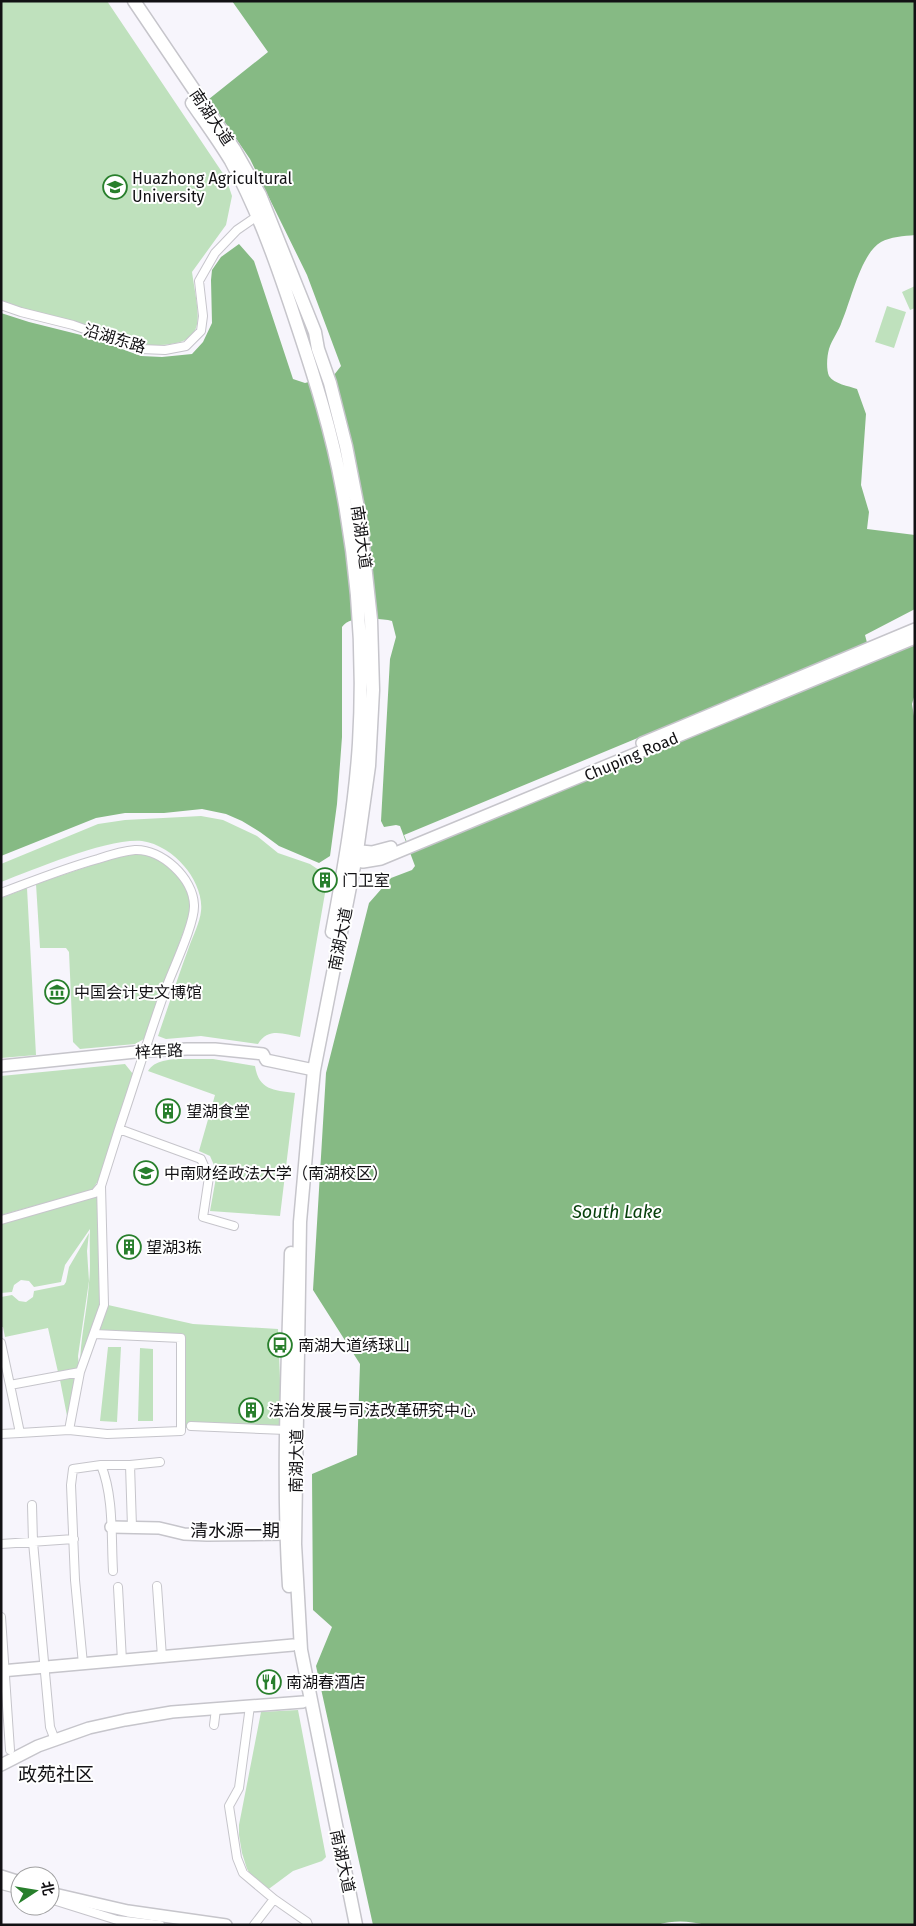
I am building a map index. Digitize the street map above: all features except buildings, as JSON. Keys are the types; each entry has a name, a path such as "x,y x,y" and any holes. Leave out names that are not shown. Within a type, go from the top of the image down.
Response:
{"main road":[{"name":"南湖大道","path":"124,1 230,160 262,214 316,385 334,449 352,547 358,620 359,742 351,855"},
{"name":"南湖大道","path":"134,1 234,150 315,332 318,349 346,446 364,546 371,620 373,690 370,746 300,1126 292,1222 286,1430 286,1534 293,1645 347,1925"},
{"name":"Chuping Road","path":"351,855 372,862 408,844 915,629"},
{"name":"Chuping Road","path":"408,844 915,638"},
{"name":"梓年路","path":"1,1066 145,1051 187,1049 263,1054 266,1060 273,1063 311,1069"},
{"name":"南湖大道","path":"311,1069 300,1222 295,1544 301,1650 356,1925"},
{"path":"111,1526 159,1528 184,1534 286,1534"},
{"path":"4,1671 293,1645"},
{"path":"1,1766 38,1746 89,1728 124,1720 172,1712 304,1702"},
{"path":"60,1895 128,1911 226,1925"}],"street":[{"name":"沿湖东路","path":"1,305 73,326 141,349 166,350 186,346 201,331 203,316 200,281 214,253 238,230 262,214"},
{"path":"1,893 54,873 124,851 147,851 165,859 178,872 188,886 193,899 193,916 145,1051 101,1186 104,1305 80,1372 70,1430"},
{"path":"119,1129 201,1159 209,1177 202,1217 234,1226"},
{"path":"1,1220 95,1193 101,1186"},
{"path":"1,1434 70,1430 108,1434 181,1431 181,1338 94,1334"},
{"path":"1,1343 20,1433"},
{"path":"10,1385 80,1372"},
{"path":"191,1426 286,1430"},
{"path":"83,1664 75,1580 71,1485 73,1469 101,1465 160,1462"},
{"path":"101,1465 104,1473 111,1526 113,1571"},
{"path":"130,1465 132,1527"},
{"path":"32,1505 33,1542 50,1727 55,1740"},
{"path":"1,1544 74,1540"},
{"path":"157,1586 162,1658"},
{"path":"118,1587 122,1661"},
{"path":"1,1617 10,1750"},
{"path":"250,1706 239,1788 229,1806 237,1858 243,1873 274,1899 307,1922 308,1925"},
{"path":"214,1725 216,1709"},
{"path":"254,1925 274,1899"},
{"path":"60,1902 118,1920 160,1925"}],"shaded area":[{"name":"Huazhong Agricultural University","path":"1,1 107,1 226,178 232,196 226,225 192,272 198,317 196,328 191,336 182,341 147,345 24,309 1,300"},
{"path":"915,286 915,308 910,310 902,292"},
{"path":"887,306 906,312 894,348 875,342"},
{"path":"201,816 223,820 257,836 278,853 310,864 328,876 300,1037 282,1033 271,1034 267,1035 258,1044 201,1036 166,1039 158,1036 198,924 201,905 197,887 188,870 175,857 160,847 142,841 110,844 91,849 1,882 1,864 98,824 125,820"},
{"path":"141,853 161,862 177,875 187,893 190,903 190,914 144,1039 135,1044 80,1049 73,1042 69,952 66,948 40,948 36,884 110,859"},
{"path":"27,888 36,1055 1,1058 1,898"},
{"path":"213,1059 255,1066 260,1080 268,1087 295,1093 280,1216 210,1211 217,1172 210,1156 199,1151 215,1095 148,1071 152,1066 162,1061"},
{"path":"125,1064 133,1074 98,1181 92,1190 1,1215 1,1076"},
{"path":"97,1196 101,1305 80,1368 90,1277 90,1229 65,1265 61,1282 34,1287 29,1281 21,1280 14,1285 12,1292 1,1293 1,1223"},
{"path":"89,1233 87,1251 89,1281 78,1356 79,1368 58,1372 48,1328 5,1337 3,1327 1,1327 1,1297 12,1295 19,1301 26,1302 33,1297 34,1291 64,1285 69,1267"},
{"path":"108,1305 193,1324 278,1329 282,1429 185,1428 184,1334 99,1330"},
{"path":"108,1347 121,1347 117,1422 100,1421"},
{"path":"140,1348 153,1349 153,1421 138,1421"},
{"path":"77,1376 69,1426 60,1380"},
{"path":"298,1710 326,1857 322,1861 293,1871 266,1891 247,1869 242,1853 239,1825 261,1712"}],"water":[{"name":"South Lake","path":"232,1 915,1 915,235 885,240 874,248 868,256 857,278 841,325 830,345 827,362 828,373 831,379 857,389 866,414 861,485 869,512 867,529 915,535 915,609 865,635 872,662 915,645 915,694 912,704 915,722 915,1925 706,1925 670,1922 657,1925 373,1925 316,1666 332,1627 313,1610 312,1474 357,1455 360,1364 313,1290 326,1073 369,903 391,878 412,870 415,866 400,826 384,827 381,821 390,659 396,637 392,621 357,619 346,623 342,627 342,737 337,804 330,856 319,863 279,846 242,821 226,814 202,809 164,813 125,813 96,818 1,856 1,313 89,337 141,356 162,357 192,354 203,342 212,323 212,270 221,257 239,244 254,261 293,379 305,383 334,375 341,366 307,275 250,159 209,99 268,52"}],"pier":[{"path":"869,642 873,659 915,642 915,645 411,852 404,835"}],"place":[{"name":"Huazhong Agricultural University","path":"115,187"},
{"name":"门卫室","path":"325,880"},
{"name":"中国会计史文博馆","path":"57,992"},
{"name":"望湖食堂","path":"168,1111"},
{"name":"中南财经政法大学（南湖校区）","path":"146,1173"},
{"name":"望湖3栋","path":"129,1247"},
{"name":"南湖大道绣球山","path":"280,1345"},
{"name":"法治发展与司法改革研究中心","path":"251,1410"},
{"name":"南湖春酒店","path":"269,1682"}],"district":[{"name":"清水源一期","path":"235,1531"},
{"name":"政苑社区","path":"56,1774"}]}
